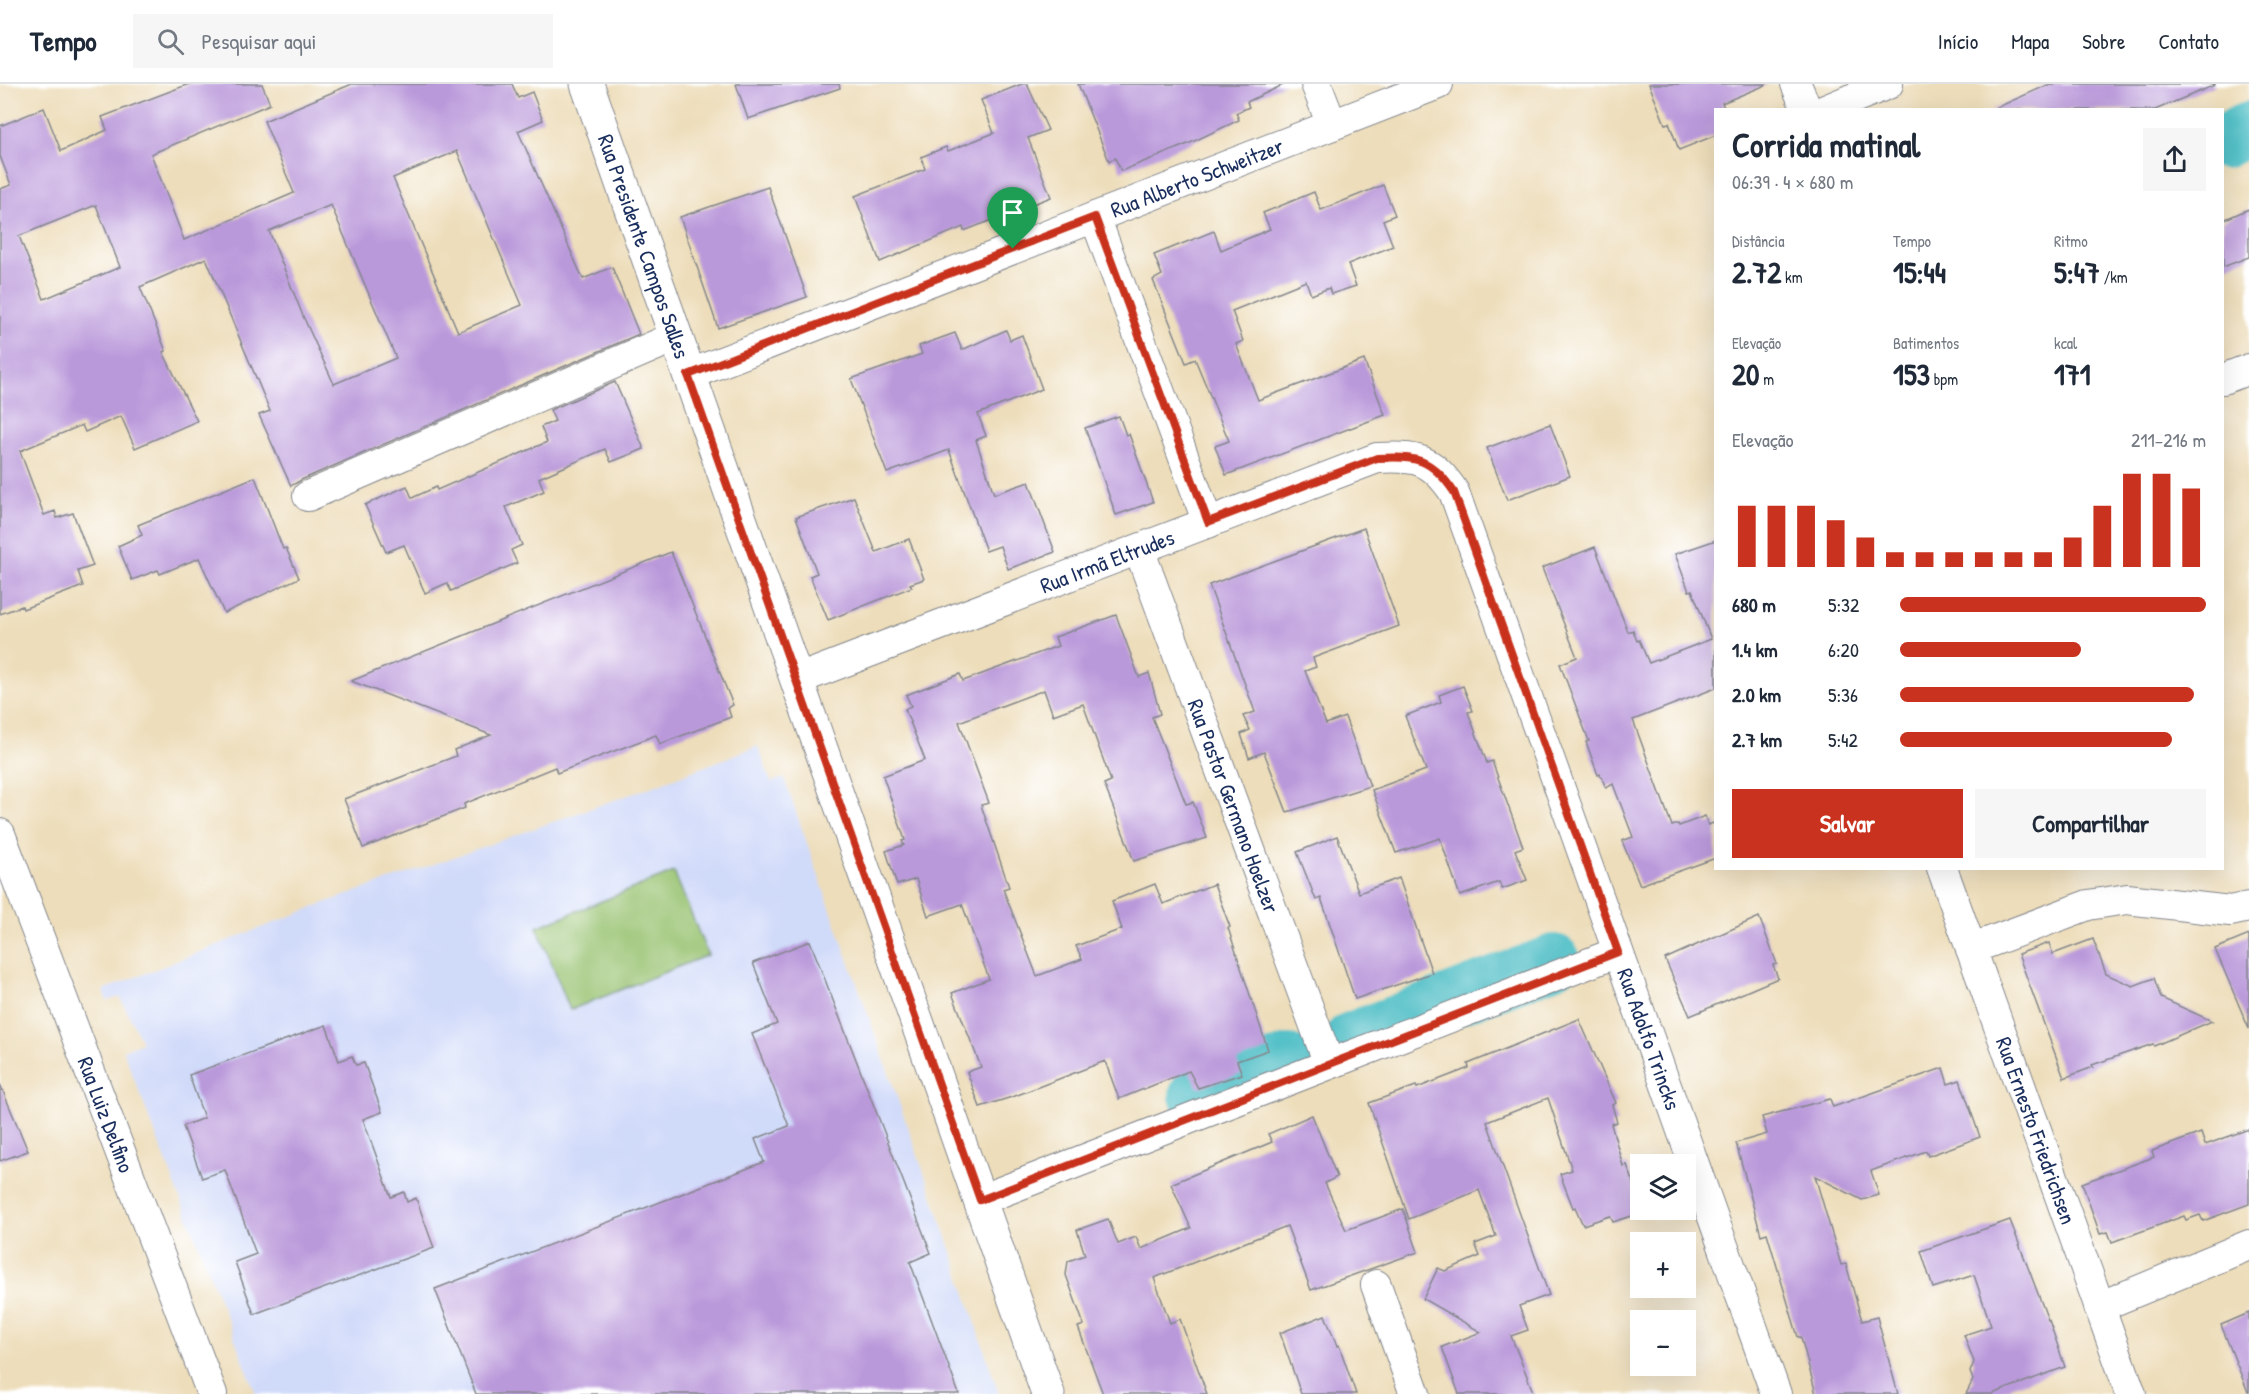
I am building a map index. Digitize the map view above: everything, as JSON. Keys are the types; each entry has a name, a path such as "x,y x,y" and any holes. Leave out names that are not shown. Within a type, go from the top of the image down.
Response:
{"main road":[{"name":"Rua Presidente Campos Salles","path":"586,84 1048,1394"}],"street":[{"path":"1316,84 1332,125"},
{"name":"Rua Alberto Schweitzer","path":"688,375 1438,84"},
{"path":"1796,84 1806,108"},
{"path":"1830,108 1888,84"},
{"path":"1095,217 1208,522"},
{"path":"308,496 675,337"},
{"path":"2224,379 2249,369"},
{"name":"Rua Irmã Eltrudes","path":"796,680 1377,458 1402,457 1419,460"},
{"name":"Rua Adolfo Trincks","path":"1419,460 1441,473 1454,492 1776,1394"},
{"name":"Rua Pastor Germano Hoelzer","path":"1139,549 1329,1064"},
{"name":"Rua Luiz Delfino","path":"0,834 212,1394"},
{"name":"Rua Ernesto Friedrichsen","path":"1943,870 2131,1394"},
{"path":"1971,949 2088,905 2127,898 2230,911 2249,907"},
{"path":"980,1200 1618,952"},
{"path":"2099,1306 2249,1245"},
{"path":"1376,1285 1415,1394"}],"shaded area":[{"path":"758,746 771,782 784,778 951,1249 999,1394 256,1394 123,1050 142,1042 120,997 107,1001 103,990 319,905 651,787"}],"green space":[{"path":"674,872 708,955 570,1010 537,927"}],"building":[{"path":"189,84 262,84 270,104 151,154 184,240 294,193 264,121 352,84 512,84 518,98 532,92 543,120 518,131 583,279 612,267 639,334 291,486 259,415 270,411 206,258 140,287 166,351 163,352 197,421 135,448 121,416 85,432 82,425 20,451 44,515 55,511 57,518 73,513 93,566 78,571 83,586 23,609 22,606 0,614 0,189 11,185 0,156 0,126 44,108 61,151 107,130 102,117","holes":["457,151 522,305 458,332 393,178","96,205 120,267 44,299 19,236","331,205 396,358 334,384 303,316 269,231"]},
{"path":"736,84 839,84 840,88 748,119"},
{"path":"1027,84 1048,130 1028,138 1051,197 964,231 963,227 880,262 855,196 925,169 921,157 946,147 948,151 994,133 981,100"},
{"path":"1078,84 1285,84 1247,102 1249,107 1236,113 1239,120 1121,171 1115,158 1109,161"},
{"path":"1649,84 1766,84 1722,103 1724,108 1714,108 1714,136 1679,150 1669,123 1665,124"},
{"path":"2050,84 2215,84 2160,108 1996,108"},
{"path":"1383,185 1395,215 1383,220 1393,246 1348,264 1356,286 1331,294 1329,288 1311,295 1306,281 1232,311 1243,341 1236,344 1258,400 1364,360 1385,415 1226,475 1215,446 1229,441 1195,359 1186,363 1153,280 1162,275 1154,255 1214,231 1221,250 1270,229 1263,213 1314,192 1321,210"},
{"path":"768,187 807,297 718,328 680,217"},
{"path":"2249,209 2249,257 2224,267 2224,220"},
{"path":"1006,330 1010,340 1022,335 1042,389 978,414 986,436 976,440 994,494 1029,482 1055,552 1008,569 1000,546 986,551 949,450 887,473 851,379 922,354 919,346 955,333 962,350"},
{"path":"615,382 644,449 611,462 605,449 539,478 544,491 506,507 522,545 511,550 517,563 451,591 447,583 425,593 404,545 386,552 365,505 407,486 412,498 436,487 437,490 547,442 541,427 555,421 550,410"},
{"path":"1119,416 1126,435 1129,434 1153,502 1116,515 1085,428"},
{"path":"1550,424 1570,476 1507,500 1487,448"},
{"path":"255,477 283,549 286,548 299,578 224,613 199,558 160,574 158,570 132,580 118,546 142,535 138,525"},
{"path":"854,497 876,552 909,539 924,579 910,584 912,587 828,620 810,576 817,573 796,517"},
{"path":"1364,528 1399,626 1313,658 1316,667 1305,671 1326,724 1345,717 1370,786 1287,812 1264,752 1249,758 1241,734 1250,730 1243,716 1255,712 1209,585"},
{"path":"1714,541 1714,689 1633,720 1672,826 1678,824 1679,826 1705,816 1708,825 1714,823 1714,859 1640,885 1622,841 1633,837 1613,784 1606,788 1600,774 1598,775 1586,742 1589,741 1560,664 1577,657 1542,568 1595,547 1628,632 1633,630 1649,663 1711,639 1675,554"},
{"path":"671,552 733,705 728,708 731,717 660,744 656,735 557,773 555,767 464,804 465,808 363,848 344,799 456,756 454,750 491,735 351,681"},
{"path":"1116,615 1139,677 1149,673 1160,714 1152,717 1186,804 1193,802 1207,838 1134,861 1104,784 1111,781 1083,704 1053,715 1044,690 959,722 989,803 981,805 1009,887 1003,889 1037,976 1082,959 1076,946 1122,929 1112,901 1155,884 1163,904 1214,884 1230,927 1228,928 1268,1050 1237,1061 1242,1074 1198,1088 1189,1071 1119,1099 1105,1061 980,1107 967,1072 981,1067 952,993 989,979 962,904 928,916 916,879 897,885 886,851 904,845 902,841 905,840 883,776 925,760 905,709 911,706 906,695 960,674 963,681 1058,646 1055,637"},
{"path":"1463,686 1473,711 1468,712 1487,763 1492,761 1523,847 1515,850 1527,880 1502,889 1499,882 1460,896 1440,838 1396,853 1372,790 1426,770 1405,716 1441,702 1439,695"},
{"path":"1337,836 1359,893 1399,878 1432,973 1355,999 1321,898 1316,900 1297,852"},
{"path":"1759,917 1777,964 1773,965 1778,978 1690,1016 1665,959"},
{"path":"2249,935 2249,1029 2215,949"},
{"path":"2093,939 2106,974 2133,986 2154,978 2161,998 2212,1021 2154,1046 2153,1044 2092,1065 2093,1067 2064,1078 2018,954 2049,943 2053,954"},
{"path":"810,941 931,1253 910,1262 959,1394 476,1394 435,1289 764,1162 755,1139 789,1126 752,1034 777,1024 753,963"},
{"path":"1579,1019 1616,1103 1612,1105 1617,1122 1611,1124 1623,1166 1627,1165 1630,1173 1630,1217 1613,1222 1610,1216 1583,1225 1575,1207 1573,1208 1560,1174 1572,1170 1548,1098 1487,1122 1549,1295 1519,1306 1528,1330 1511,1336 1534,1394 1459,1394 1442,1347 1481,1332 1423,1299 1438,1268 1445,1271 1480,1256 1475,1244 1496,1236 1479,1190 1409,1219 1369,1103 1469,1068 1468,1064"},
{"path":"326,1025 339,1061 352,1056 356,1065 364,1063 382,1112 363,1119 391,1197 404,1192 407,1202 416,1198 434,1248 254,1314 235,1262 256,1254 225,1170 202,1178 183,1126 204,1118 189,1075"},
{"path":"1943,1068 1948,1084 1960,1080 1980,1137 1928,1156 1926,1151 1871,1171 1879,1195 1862,1200 1815,1176 1841,1265 1846,1264 1862,1321 1877,1317 1898,1394 1816,1394 1801,1337 1798,1337 1767,1233 1761,1235 1736,1143 1767,1134 1762,1117 1830,1099 1833,1107"},
{"path":"0,1084 28,1151 0,1161"},
{"path":"1312,1115 1337,1177 1325,1183 1346,1230 1403,1209 1418,1252 1311,1290 1287,1226 1154,1278 1170,1323 1180,1319 1207,1394 1103,1394 1078,1327 1084,1325 1066,1275 1068,1261 1085,1255 1077,1230 1108,1219 1118,1244 1136,1237 1141,1249 1191,1228 1171,1184 1272,1142 1268,1134"},
{"path":"2249,1129 2249,1204 2203,1221 2200,1215 2186,1220 2184,1216 2112,1242 2108,1232 2100,1234 2082,1183 2154,1157 2152,1151 2201,1133 2205,1145"},
{"path":"2010,1220 2065,1367 1992,1394 1966,1394 1973,1380 1970,1372 1974,1362 1964,1335 1991,1326 1974,1275 1933,1288 1921,1251"},
{"path":"2249,1313 2249,1392 2248,1392 2221,1325"},
{"path":"1325,1315 1337,1346 1339,1345 1356,1394 1301,1394 1280,1333"}],"waterway":[{"path":"2224,141 2249,128"},
{"path":"1351,1039 1554,961"},
{"path":"1196,1095 1289,1061"}],"route":[{"path":"1095,217 1208,522 1377,458 1402,457 1419,460 1441,473 1454,492 1618,952 980,1200 688,375 1013,249 1095,217"}]}
